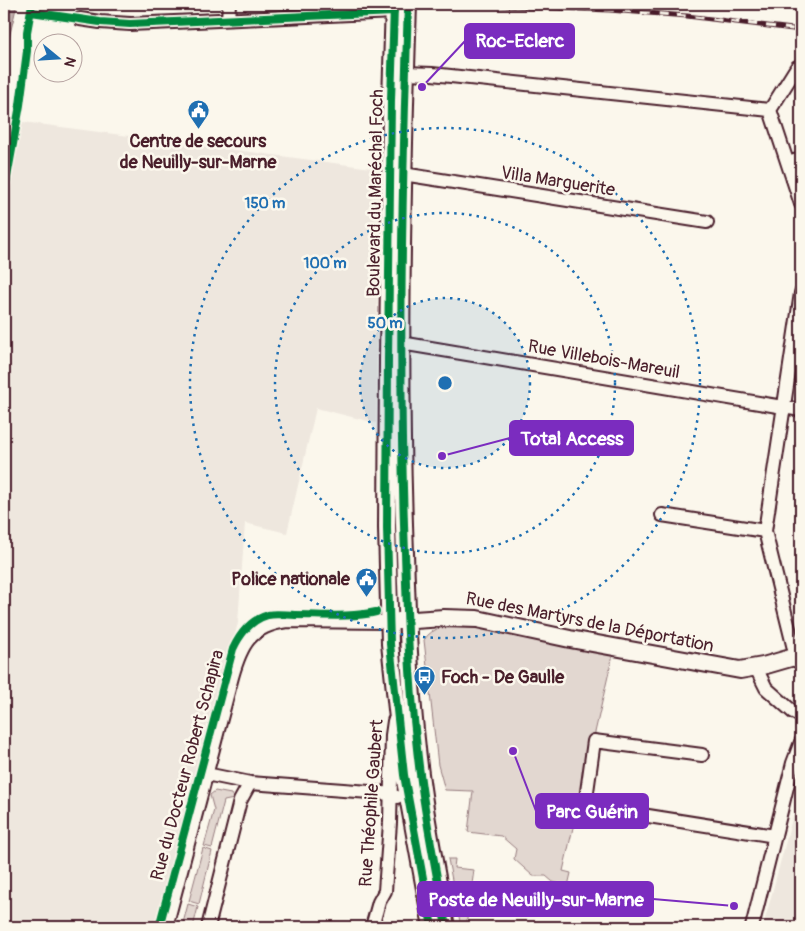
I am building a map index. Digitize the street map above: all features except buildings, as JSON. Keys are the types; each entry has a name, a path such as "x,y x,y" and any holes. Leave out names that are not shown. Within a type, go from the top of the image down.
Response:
{"main road":[{"name":"Boulevard du Maréchal Foch","path":"399,6 406,73 401,343 403,621"},
{"name":"Boulevard du Maréchal Foch","path":"399,6 390,175 387,528 403,621"},
{"name":"Rue des Martyrs de la Déportation","path":"403,621 463,617 477,619 570,639 730,669 745,670 756,668 798,653"},
{"path":"403,621 396,709 404,775 416,800 446,927"},
{"path":"403,621 411,690 416,800 432,927"}],"street":[{"path":"228,19 229,4"},
{"path":"80,19 130,24 228,19 399,6"},
{"path":"770,110 797,68"},
{"path":"406,73 432,74 770,110"},
{"path":"770,110 801,204"},
{"path":"788,163 801,159"},
{"name":"Villa Marguerite","path":"403,174 707,222"},
{"path":"798,653 765,531 801,293"},
{"name":"Rue Villebois-Mareuil","path":"401,343 801,410"},
{"path":"662,515 765,531"},
{"name":"Rue du Docteur Robert Schapira","path":"166,927 235,666 243,645 248,638 275,622 403,621"},
{"path":"756,668 766,688 793,712 801,716"},
{"name":"Rue Théophile Gaubert","path":"372,927 379,902 385,891 391,796 392,734 396,709"},
{"path":"702,755 594,741 585,806 775,836"},
{"path":"752,927 793,763 801,742"},
{"path":"206,774 250,783 383,793 416,800"},
{"path":"208,927 240,801 250,783"}],"shaded area":[{"path":"4,4 17,4 10,34 4,77"},
{"path":"23,122 379,169 376,423 316,408 287,533 245,523 238,623 155,927 4,927 4,208"},
{"path":"463,623 614,650 563,871 571,873 568,886 553,882 546,876 533,876 514,859 516,849 501,836 468,832 473,791 445,790 438,765 424,640 436,629"},
{"path":"215,791 231,794 234,799 224,801 212,848 204,846 214,810 210,795"},
{"path":"793,815 801,817 801,927 763,927"},
{"path":"203,848 212,851 199,904 189,901"},
{"path":"448,859 455,859 454,868 474,870 467,927 461,927"},
{"path":"188,904 198,907 193,927 182,927"}],"railway":[{"path":"461,4 609,10 687,16 801,30"}],"cycle path":[{"path":"4,194 20,105 27,51 27,32 32,4"},
{"path":"408,4 401,347 408,623 419,763 429,833 446,927"},
{"path":"394,7 388,360 387,528 390,644 404,775 432,927"},
{"path":"31,12 100,22 130,24 394,12"},
{"path":"159,927 233,649 239,638 246,628 256,620 268,615 346,616 376,612"}],"place":[{"name":"Roc-Eclerc","path":"422,87"},
{"name":"Centre de secours de Neuilly-sur-Marne","path":"198,130"},
{"name":"Total Access","path":"442,456"},
{"name":"Police nationale","path":"366,598"},
{"name":"Foch - De Gaulle","path":"425,696"},
{"name":"Parc Guérin","path":"513,751"},
{"name":"Poste de Neuilly-sur-Marne","path":"734,906"}]}
